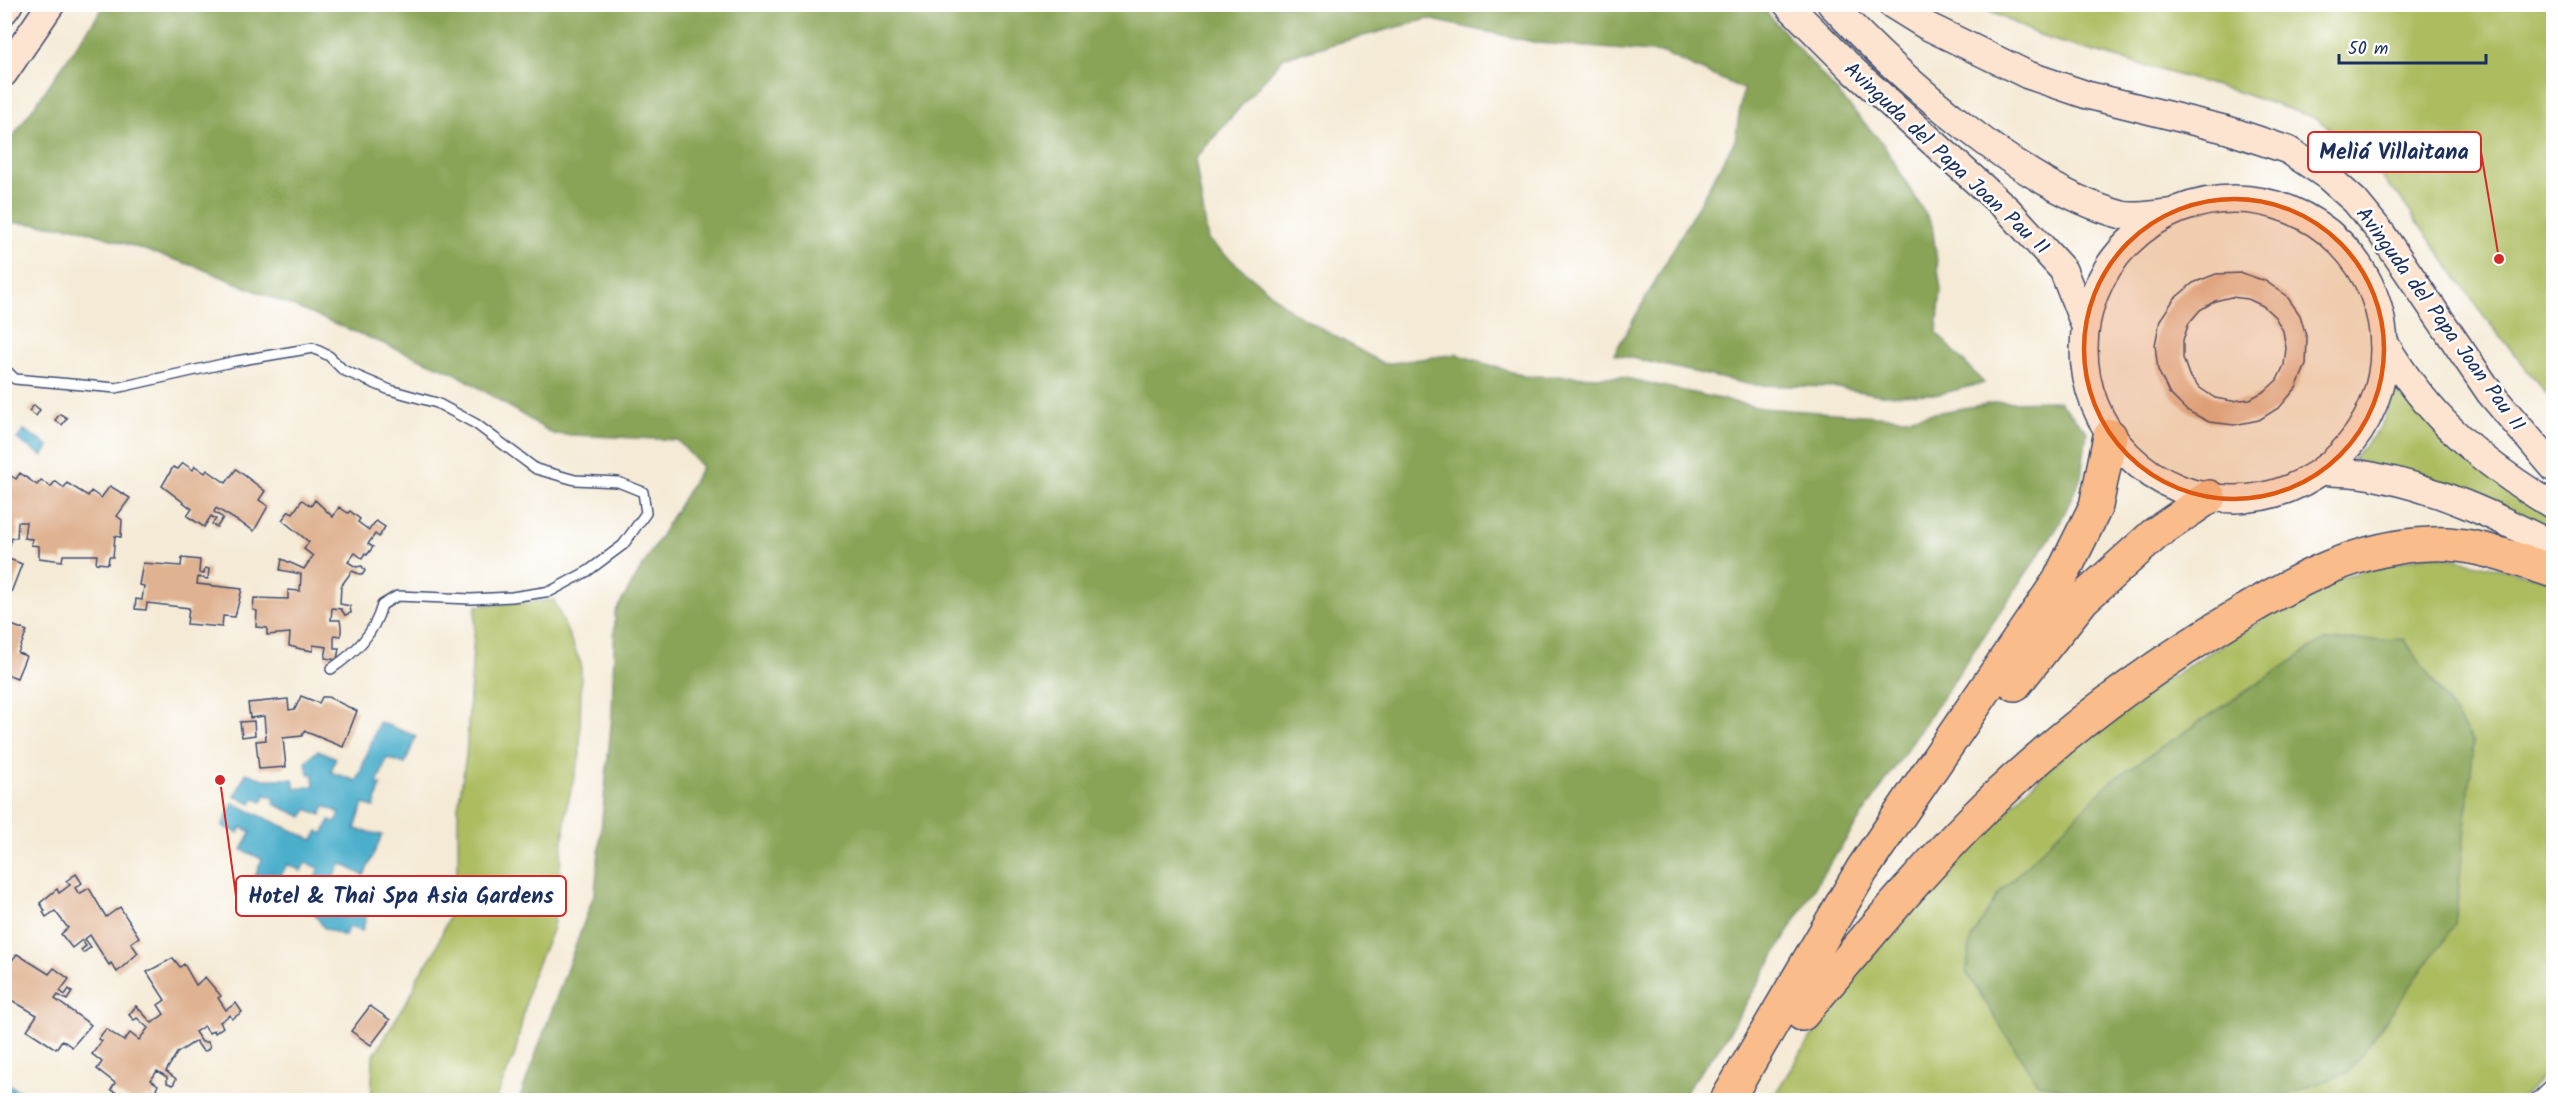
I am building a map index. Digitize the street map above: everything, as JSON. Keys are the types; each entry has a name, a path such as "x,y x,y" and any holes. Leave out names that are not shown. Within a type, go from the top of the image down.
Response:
{"highway":[{"path":"1727,1101 1862,870 2059,580 2097,506 2110,436"},
{"path":"1750,1101 1901,849 2027,668 2083,599 2132,553 2209,497"},
{"path":"1802,1014 1927,870 2030,766 2124,690 2264,600 2299,580 2344,561 2384,550 2430,544 2468,545 2553,571"}],"main road":[{"path":"4,10 9,4"},
{"path":"4,74 51,4"},
{"name":"Avinguda del Papa Joan Pau II","path":"1787,4 1854,70 2008,210 2063,270 2085,326"},
{"name":"Avinguda del Papa Joan Pau II","path":"1831,4 1901,72 1954,117 2066,194 2124,216 2169,213"},
{"name":"Avinguda del Papa Joan Pau II","path":"1891,4 1925,25 2028,75 2087,95 2228,130 2288,150 2327,176 2355,201 2382,234 2490,393 2553,468"},
{"path":"2216,199 2266,201 2312,219 2349,251 2375,294 2384,342 2378,392 2356,436 2322,471 2287,490 2248,499 2209,497 2170,486 2137,465 2110,436 2092,402 2084,364 2085,326 2100,280 2129,241 2169,213 2216,199"},
{"path":"2384,342 2406,379 2432,412 2485,461 2553,506"},
{"path":"2322,471 2372,476 2442,495 2503,519 2553,546"}],"lane":[{"path":"4,368 15,379 116,388 236,361 313,348 329,356 343,370 390,390 437,403 477,424 536,469 575,480 618,482 643,492 646,513 623,545 588,571 551,591 512,597 397,596 382,605 376,625 353,654 331,669"},
{"path":"2534,1101 2553,1081"}],"highlighted area":[{"path":"2216,199 2266,201 2312,219 2349,251 2375,294 2384,342 2378,391 2356,436 2322,471 2287,490 2248,499 2209,497 2171,486 2137,465 2110,436 2092,402 2084,364 2085,326 2100,280 2129,241 2169,213"}],"green space":[{"path":"105,5 1760,5 1883,144 1932,225 1941,290 1937,333 1984,383 1939,394 1881,395 1832,387 1751,385 1614,354 1735,140 1743,89 1663,53 1538,43 1428,19 1284,57 1195,159 1208,240 1294,313 1384,364 1456,354 1524,376 1621,377 1761,408 1905,418 1999,402 2059,401 2087,432 2081,477 2059,525 1822,875 1724,1041 1679,1100 519,1100 595,892 612,715 615,612 702,467 677,440 553,434 457,374 200,268 74,227 5,222 5,148"},
{"path":"1976,5 2553,5 2553,402 2487,320 2400,198 2355,147 2315,118 2238,92 2045,38"},
{"path":"2394,383 2422,416 2553,517 2553,534 2387,470 2352,459 2381,426"},
{"path":"2431,554 2553,580 2553,1065 2520,1100 1771,1100 1820,1023 1921,891 2096,724 2321,582"},
{"path":"554,600 581,664 580,754 567,806 553,928 531,979 515,1054 495,1100 371,1100 373,1057 414,989 417,977 434,953 453,906 458,857 458,807 466,756 476,606"},
{"path":"2404,639 2474,742 2455,924 2349,1072 2274,1100 2115,1100 2037,1083 1966,972 1971,939 1999,893 2112,780 2322,641"}],"water":[{"path":"24,430 49,446 42,456 17,439"},
{"path":"379,722 416,736 405,764 387,758 377,784 381,785 374,807 363,804 355,829 382,835 364,876 341,863 327,893 362,907 363,903 370,906 362,931 348,927 345,936 324,928 305,900 319,868 305,863 301,871 287,864 275,889 254,879 262,859 242,850 251,832 241,827 238,833 222,826 233,803 313,840 318,831 323,834 330,820 336,823 340,813 325,806 321,815 307,809 303,817 274,804 275,799 266,794 262,802 254,798 251,804 235,796 246,773 263,779 293,779 295,789 314,786 313,774 308,774 306,762 318,750 336,758 331,772 357,781"},
{"path":"5,1082 33,1100 5,1100"}],"building":[{"path":"2242,273 2265,281 2286,295 2300,315 2307,339 2306,365 2296,388 2280,407 2259,420 2234,425 2209,422 2186,410 2169,393 2158,370 2155,345 2160,320 2174,299 2193,283 2216,274","holes":["2231,297 2248,299 2263,306 2275,317 2283,331 2286,348 2284,365 2277,380 2265,391 2250,399 2232,401 2215,398 2200,388 2189,375 2183,358 2183,340 2189,323 2200,310 2215,301"]},
{"path":"34,405 40,410 36,416 29,411"},
{"path":"60,414 67,418 62,425 55,420"},
{"path":"183,463 193,470 195,466 205,473 207,470 226,483 236,469 265,491 259,500 268,506 254,531 216,508 214,512 223,518 217,527 212,524 216,519 211,516 204,527 187,516 192,509 162,486 173,467 178,469"},
{"path":"4,471 16,479 20,473 37,485 41,480 51,487 55,481 64,488 67,483 88,496 91,491 101,498 110,486 130,498 117,516 122,520 121,537 115,536 113,557 109,557 108,564 96,563 97,555 63,555 62,561 39,558 39,546 31,545 32,539 24,538 26,522 18,522 17,538 12,538 7,553 4,552"},
{"path":"302,500 311,506 315,500 333,517 339,507 348,513 350,511 360,519 358,522 369,530 376,521 385,527 379,537 375,534 368,544 373,547 367,555 365,553 362,558 355,553 348,562 356,567 362,566 365,571 362,575 352,571 341,586 340,604 350,606 351,613 345,615 341,609 332,608 331,620 340,620 341,626 341,636 334,635 334,648 339,648 337,660 325,658 327,647 313,645 313,651 289,646 290,633 267,635 267,628 256,627 257,611 253,610 254,598 288,599 288,590 300,591 301,574 280,570 282,559 304,569 313,556 304,549 309,542 282,520 289,511 293,513"},
{"path":"4,557 22,564 5,608 4,608"},
{"path":"182,558 200,560 199,573 204,574 205,568 209,569 208,579 198,577 197,584 242,589 235,617 223,616 222,627 187,624 189,608 147,603 146,610 135,609 136,599 142,600 144,586 139,585 143,563 181,566"},
{"path":"4,622 27,631 18,653 26,656 17,678 9,675 5,687"},
{"path":"301,696 319,703 322,697 328,697 357,711 343,747 304,731 302,736 283,738 286,767 259,769 256,741 266,740 264,716 250,718 248,703 288,699 289,710 295,709"},
{"path":"254,721 255,735 242,737 240,722"},
{"path":"76,874 82,883 75,888 79,894 89,888 106,917 120,907 139,937 131,943 138,953 117,972 111,963 109,965 90,935 85,939 91,947 83,953 81,950 86,946 82,940 72,948 61,934 68,928 55,911 46,917 43,912 45,911 40,903 57,889 59,893 70,885 66,881"},
{"path":"17,954 49,974 54,968 69,979 60,991 65,995 69,989 72,992 67,1000 58,995 55,999 91,1025 72,1047 62,1040 56,1049 27,1030 37,1015 6,997 9,993 4,990 7,976 4,970"},
{"path":"173,958 180,967 184,964 196,985 205,977 221,996 218,998 226,1010 236,1003 242,1012 232,1019 230,1015 220,1022 223,1027 215,1033 214,1030 209,1033 204,1026 195,1032 202,1042 208,1042 210,1047 206,1051 202,1050 196,1041 177,1053 166,1071 176,1079 173,1085 167,1083 167,1077 157,1071 151,1080 158,1085 152,1099 147,1096 143,1100 131,1100 111,1090 115,1083 97,1069 102,1062 92,1054 102,1041 98,1039 106,1029 124,1041 130,1033 139,1040 148,1028 137,1018 134,1020 129,1015 136,1006 152,1023 164,1014 158,1005 165,1000 147,972"},
{"path":"370,1006 390,1020 371,1045 351,1031"}],"place":[{"name":"Meliá Villaitana","path":"2499,259"},
{"name":"Hotel & Thai Spa Asia Gardens","path":"220,780"}]}
